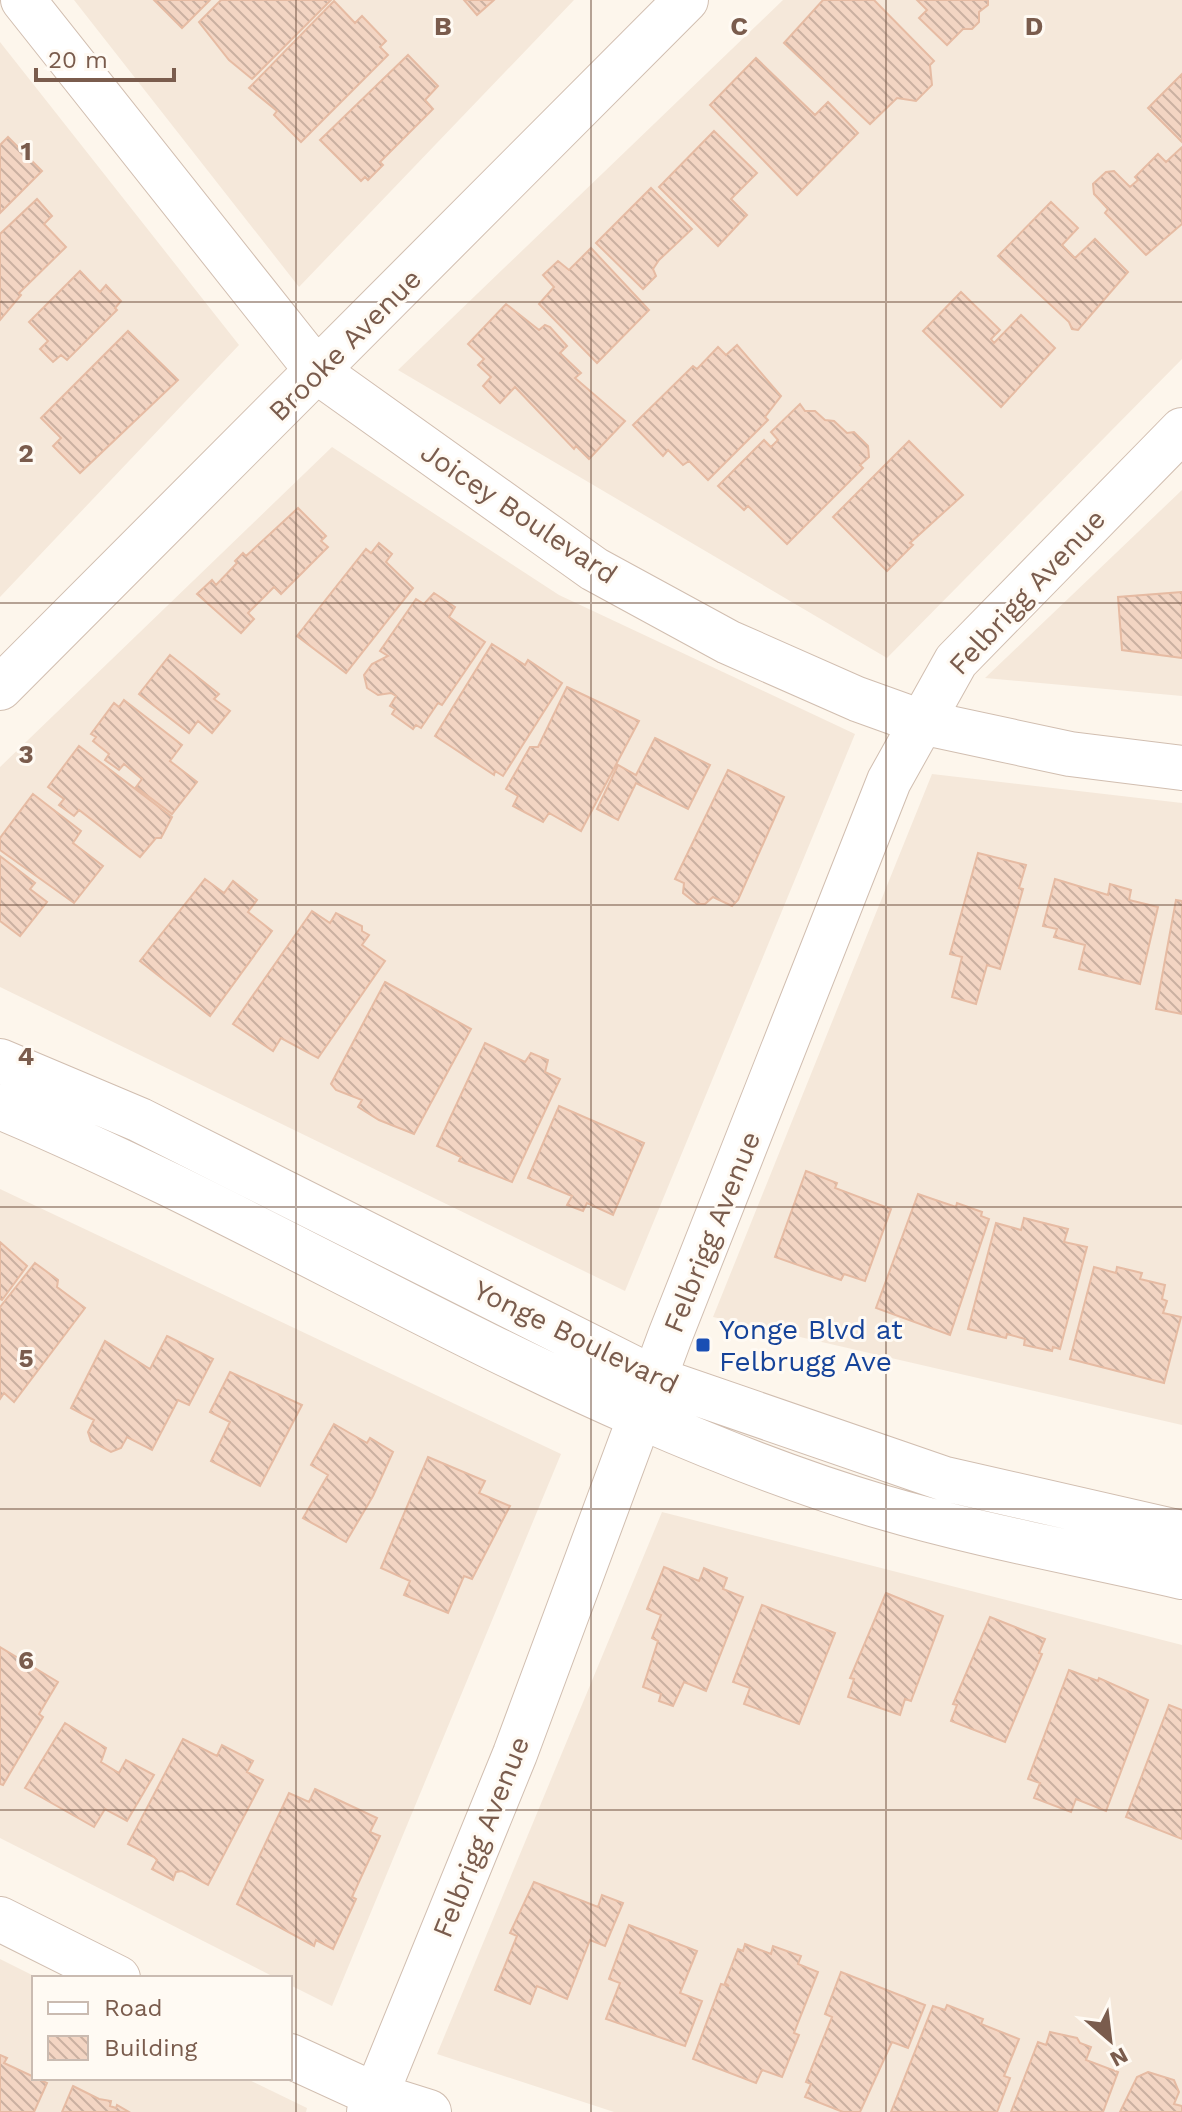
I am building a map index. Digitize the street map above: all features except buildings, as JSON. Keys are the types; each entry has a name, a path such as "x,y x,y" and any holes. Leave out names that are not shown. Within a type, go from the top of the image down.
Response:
{"street":[{"name":"Joicey Boulevard","path":"23,0 318,372 594,569 728,642 857,699 921,722 1070,754 1182,768"},
{"name":"Brooke Avenue","path":"0,688 686,0"},
{"name":"Felbrigg Avenue","path":"372,2104 515,1754 648,1398 889,781 956,661 1182,430"},
{"name":"Yonge Boulevard","path":"0,1061 140,1120 648,1398 751,1462 883,1507 1182,1577"},
{"name":"Yonge Boulevard","path":"0,1107 135,1165 462,1334 648,1398 945,1479 1182,1533"},
{"path":"0,1919 114,1976"},
{"path":"292,2057 372,2104 429,2112"}],"shaded area":[{"path":"74,0 574,0 299,287"},
{"path":"783,0 1182,0 1182,359 887,658 398,370"},
{"path":"0,42 239,345 0,597"},
{"path":"332,447 559,595 855,734 625,1291 0,987 0,767"},
{"path":"1182,490 1182,696 985,678"},
{"path":"932,774 1182,803 1182,1425 713,1317"},
{"path":"0,1189 561,1454 332,2006 292,1986 292,1976 272,1976 0,1838"},
{"path":"662,1512 1182,1645 1182,2112 614,2112 437,2054"},
{"path":"0,1959 34,1976 32,2080 249,2080 307,2108 306,2112 0,2112"}],"place":[{"name":"Yonge Blvd at Felbrugg Ave","path":"703,1345"}]}
